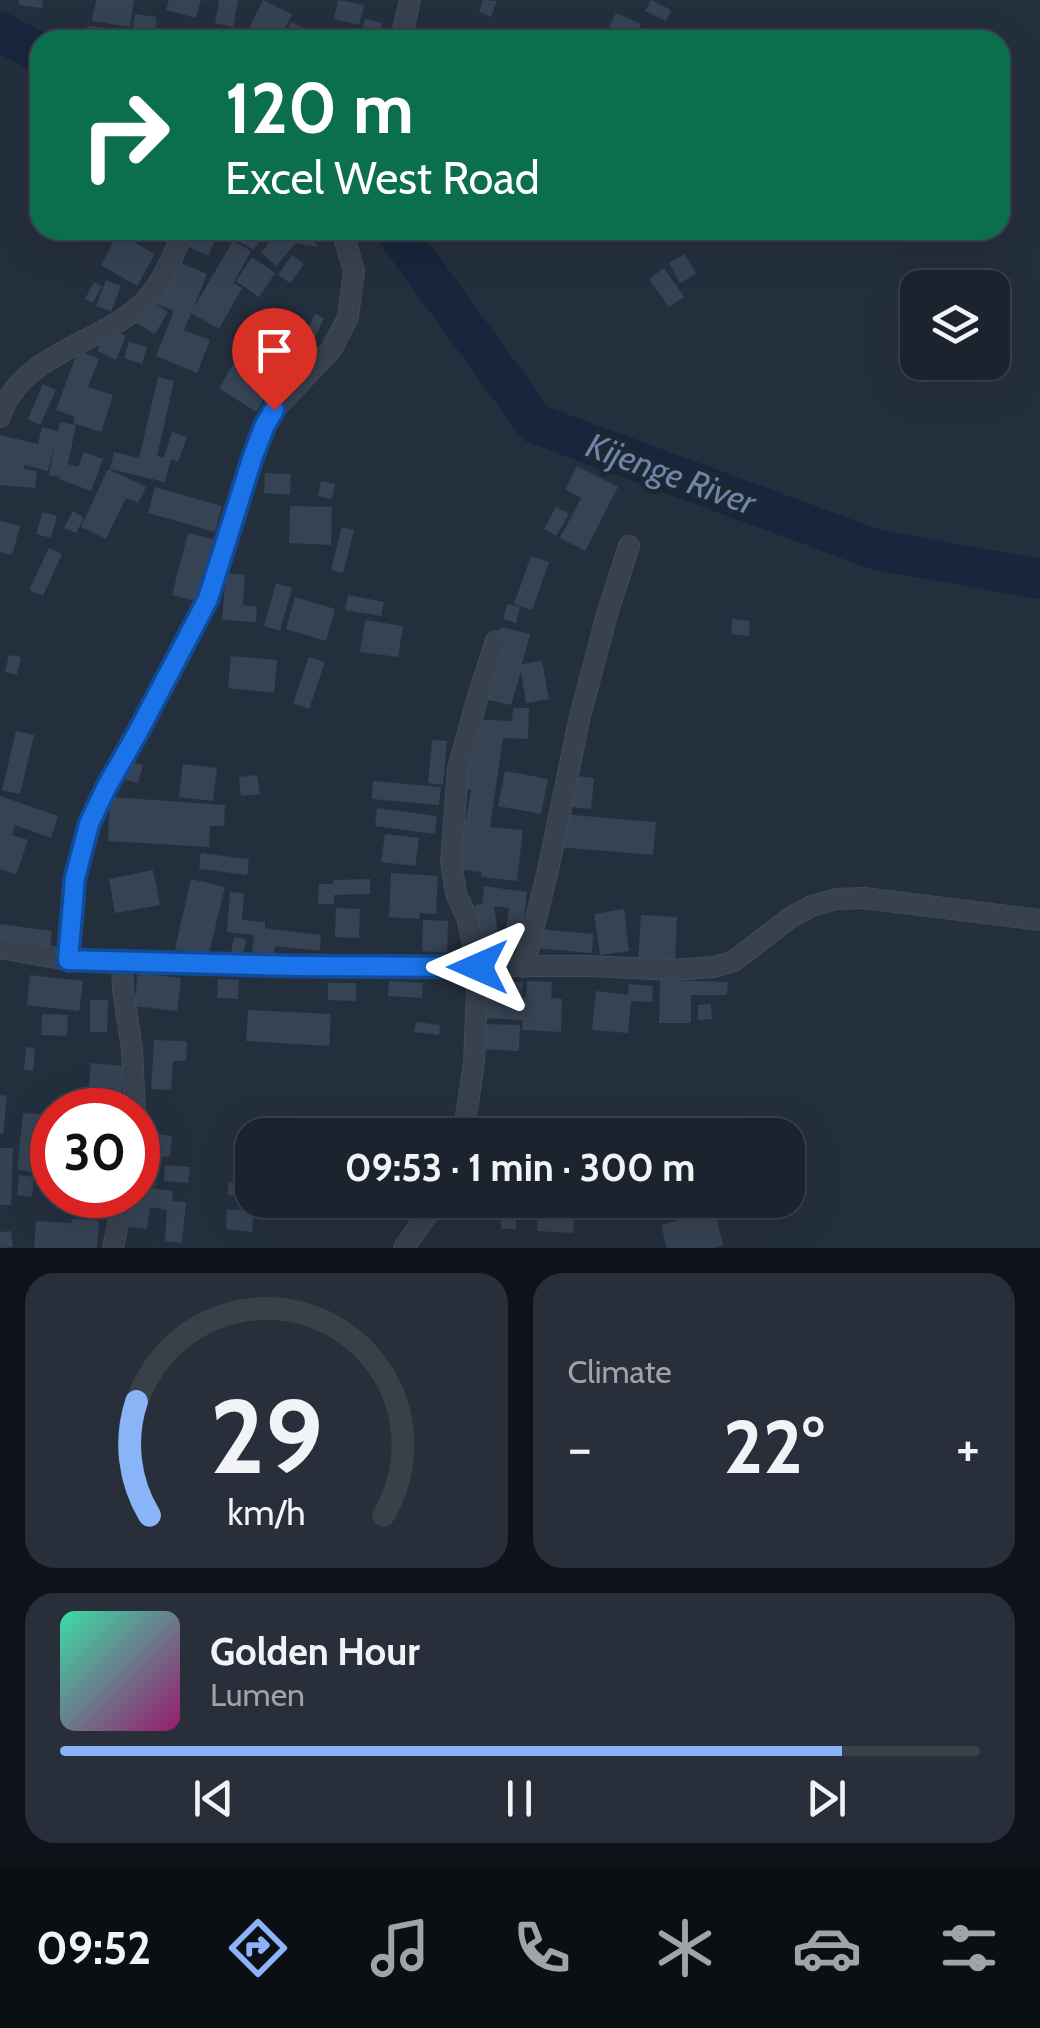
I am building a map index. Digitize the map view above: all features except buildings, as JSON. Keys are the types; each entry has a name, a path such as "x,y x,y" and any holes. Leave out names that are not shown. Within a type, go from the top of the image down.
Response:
{"street":[{"path":"403,30 410,0"},
{"path":"2,404 28,374 120,321 144,302 179,240"},
{"path":"68,960 75,878 89,824 208,599 265,425 274,410 331,350 348,317 354,271 345,240"},
{"path":"524,966 580,716 629,546"},
{"path":"466,1118 474,1063 478,967 467,917 456,894 452,861 458,768 496,641"},
{"path":"0,948 68,960 122,963 673,970 714,967 734,961 791,917 836,899 864,898 1040,920"},
{"path":"122,963 134,1088"},
{"path":"113,1248 119,1218"},
{"path":"404,1248 425,1218"}],"waterway":[{"name":"Kijenge River","path":"0,32 30,48"},
{"name":"Kijenge River","path":"402,240 536,424 877,550 1040,579"}],"route":[{"path":"274,410 253,456 208,599 89,824 75,878 68,960 478,967"}]}
